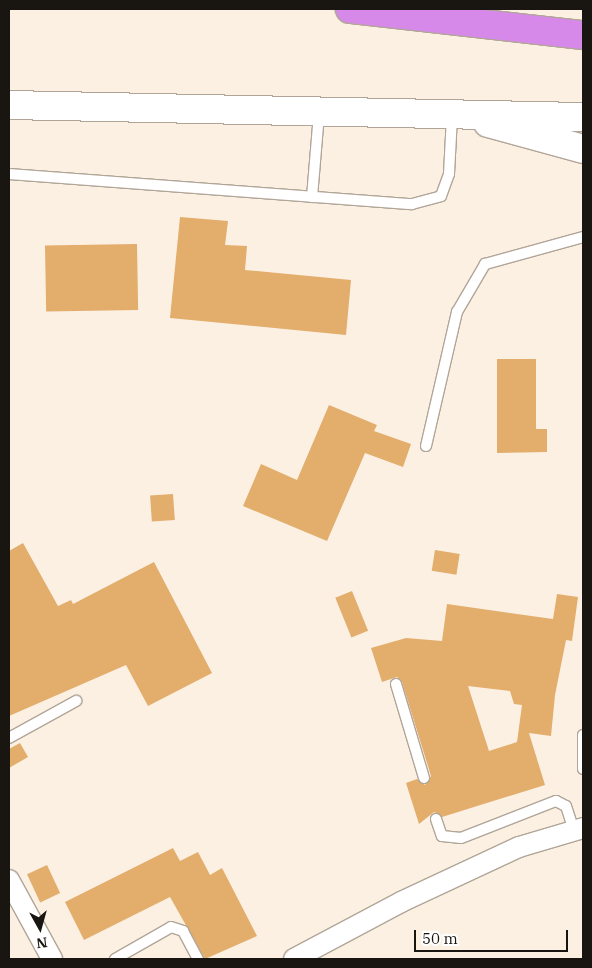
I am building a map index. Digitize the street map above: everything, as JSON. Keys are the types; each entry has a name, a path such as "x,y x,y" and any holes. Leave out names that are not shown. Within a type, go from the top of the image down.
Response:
{"highway":[{"path":"350,9 583,35"}],"street":[{"path":"12,104 583,117"},
{"path":"452,114 583,149"},
{"path":"294,959 401,902 519,847 579,829"},
{"path":"9,880 52,959"}],"lane":[{"path":"312,197 320,112"},
{"path":"9,174 412,204 441,196 449,174 452,114"},
{"path":"426,446 457,312 485,264 583,237"},
{"path":"396,684 424,778"},
{"path":"9,738 76,701"},
{"path":"583,735 583,769"},
{"path":"436,819 442,836 461,838 560,802 579,829"},
{"path":"115,959 171,927 183,931 198,959"}],"building":[{"path":"180,217 228,221 225,245 247,246 245,270 351,280 346,335 170,318"},
{"path":"137,244 138,310 46,312 45,246"},
{"path":"497,359 536,359 536,429 547,429 547,452 497,453"},
{"path":"329,405 377,425 374,431 411,444 403,467 365,453 327,541 243,506 261,464 297,480"},
{"path":"173,494 175,520 152,522 150,496"},
{"path":"23,543 58,606 71,600 73,604 154,562 212,673 148,706 126,665 9,716 9,551"},
{"path":"435,550 460,554 456,575 432,571"},
{"path":"352,591 368,631 351,638 335,598"},
{"path":"557,594 578,597 572,641 566,640 555,695 551,736 529,733 545,785 442,817 434,812 419,824 406,783 417,779 425,785 431,776 402,682 397,677 382,682 371,648 406,638 442,641 447,604 553,619","holes":["468,686 510,691 514,704 522,705 517,742 489,751"]},
{"path":"20,743 28,757 9,768 9,749"},
{"path":"173,848 180,861 198,852 210,875 222,868 257,936 205,959 170,897 84,940 65,902"},
{"path":"47,865 60,893 40,902 27,874"}]}
